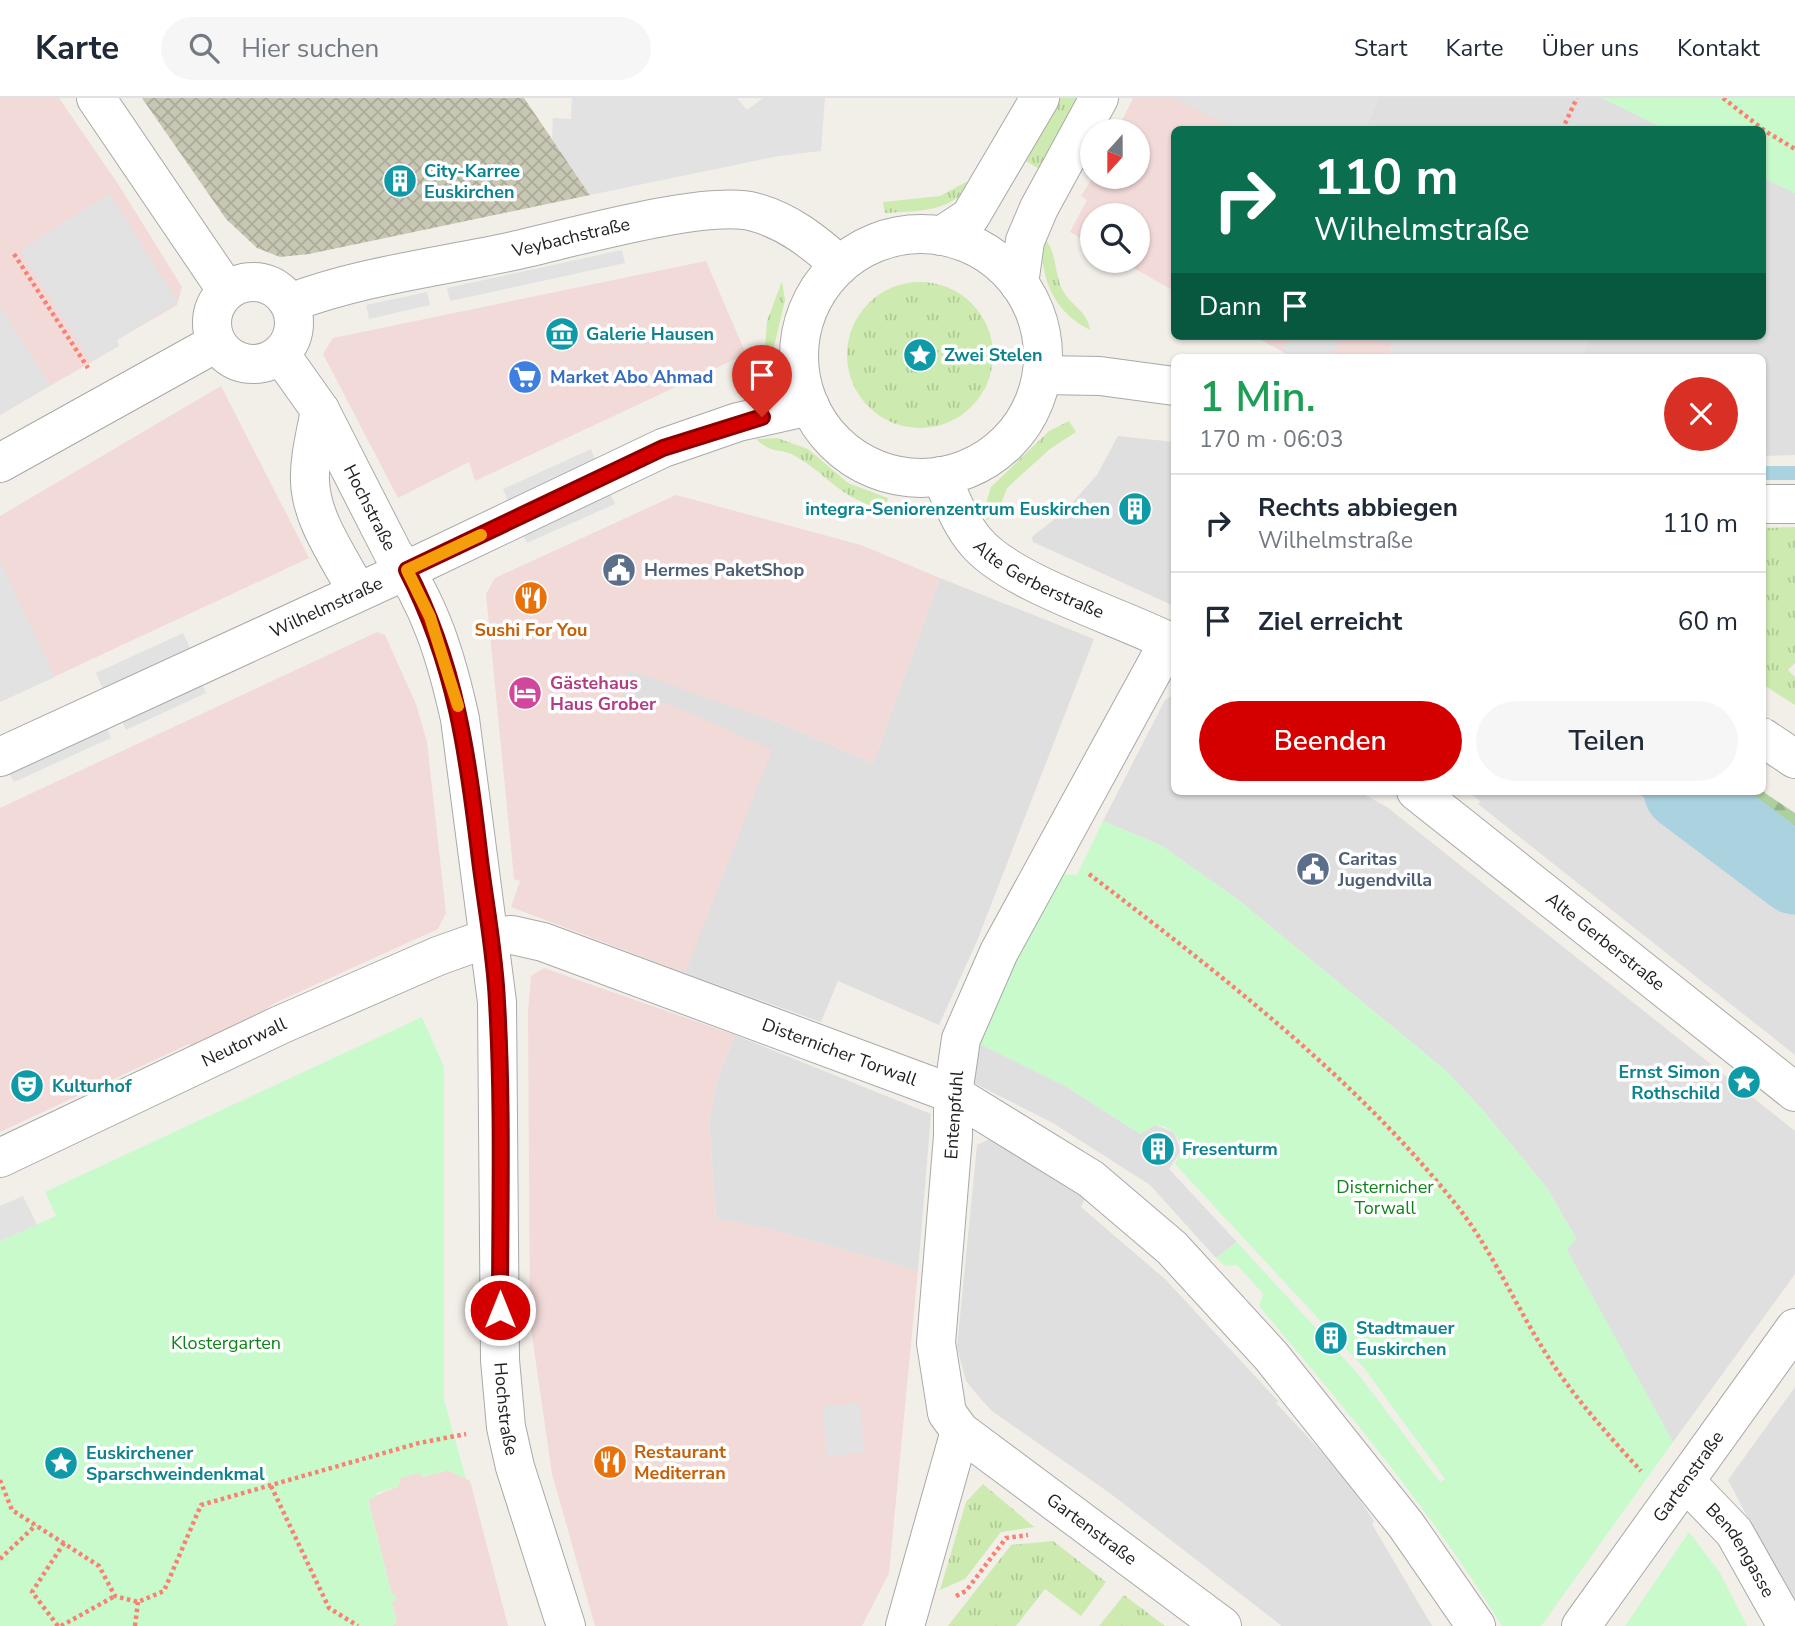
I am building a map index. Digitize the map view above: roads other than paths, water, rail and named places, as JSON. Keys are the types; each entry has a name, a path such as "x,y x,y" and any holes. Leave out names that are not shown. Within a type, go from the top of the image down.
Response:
{"street":[{"path":"96,98 227,290"},
{"path":"941,236 970,217 1040,98"},
{"path":"1019,284 1025,241 1039,208 1099,98"},
{"name":"Veybachstraße","path":"290,303 350,285 663,219 728,209 753,212 785,224 803,234 840,265"},
{"path":"905,235 941,236 977,248 1007,270 1019,284 1030,300 1041,337 1042,374 1030,411 1008,442 977,464 941,476 901,476 864,463 832,439 810,406 799,369 801,330 815,295 840,265 862,249 905,235"},
{"path":"254,281 268,284 290,303 294,331 281,355 268,362 246,364 225,355 216,343 212,315 217,301 227,290 254,281"},
{"path":"0,463 216,343"},
{"name":"Hochstraße","path":"281,355 320,410 393,553 407,570 430,617 456,697 474,802 497,1002 500,1360 506,1427 556,1615"},
{"path":"1042,374 1100,376 1171,386"},
{"name":"Wilhelmstraße","path":"0,757 407,570 663,448 738,422 810,406"},
{"path":"320,410 310,478 311,494 315,511 357,592"},
{"name":"Alte Gerberstraße","path":"941,476 964,526 975,541 1000,564 1171,643"},
{"path":"1766,504 1795,504"},
{"name":"Entenpfuhl","path":"960,1431 947,1413 936,1343 953,1136 953,1094 961,1039 974,1003 1053,851 1171,645"},
{"path":"1766,740 1795,759"},
{"name":"Alte Gerberstraße","path":"1421,795 1795,1092"},
{"name":"Disternicher Torwall","path":"491,937 512,935 544,942 953,1094 1091,1179 1172,1248 1238,1318 1350,1451 1406,1525 1476,1626"},
{"name":"Neutorwall","path":"0,1158 280,1025 491,937"},
{"name":"Gartenstraße","path":"1580,1626 1795,1328"},
{"path":"907,1623 960,1431"},
{"name":"Gartenstraße","path":"960,1431 1222,1626"},
{"name":"Bendengasse","path":"1686,1482 1734,1532 1787,1626"}],"waterway":[{"path":"1766,473 1795,473"},
{"path":"1688,795 1795,875"}],"place":[{"name":"City-Karree Euskirchen","path":"400,181"},
{"name":"Galerie Hausen","path":"562,334"},
{"name":"Zwei Stelen","path":"920,355"},
{"name":"Market Abo Ahmad","path":"525,377"},
{"name":"integra-Seniorenzentrum Euskirchen","path":"1135,509"},
{"name":"Hermes PaketShop","path":"619,570"},
{"name":"Sushi For You","path":"531,598"},
{"name":"Gästehaus Haus Grober","path":"525,693"},
{"name":"Caritas Jugendvilla","path":"1313,869"},
{"name":"Ernst Simon Rothschild","path":"1744,1082"},
{"name":"Kulturhof","path":"27,1086"},
{"name":"Fresenturm","path":"1158,1149"},
{"name":"Stadtmauer Euskirchen","path":"1331,1338"},
{"name":"Restaurant Mediterran","path":"610,1462"},
{"name":"Euskirchener Sparschweindenkmal","path":"61,1463"}],"park label":[{"name":"Klostergarten","path":"226,1343"}]}
